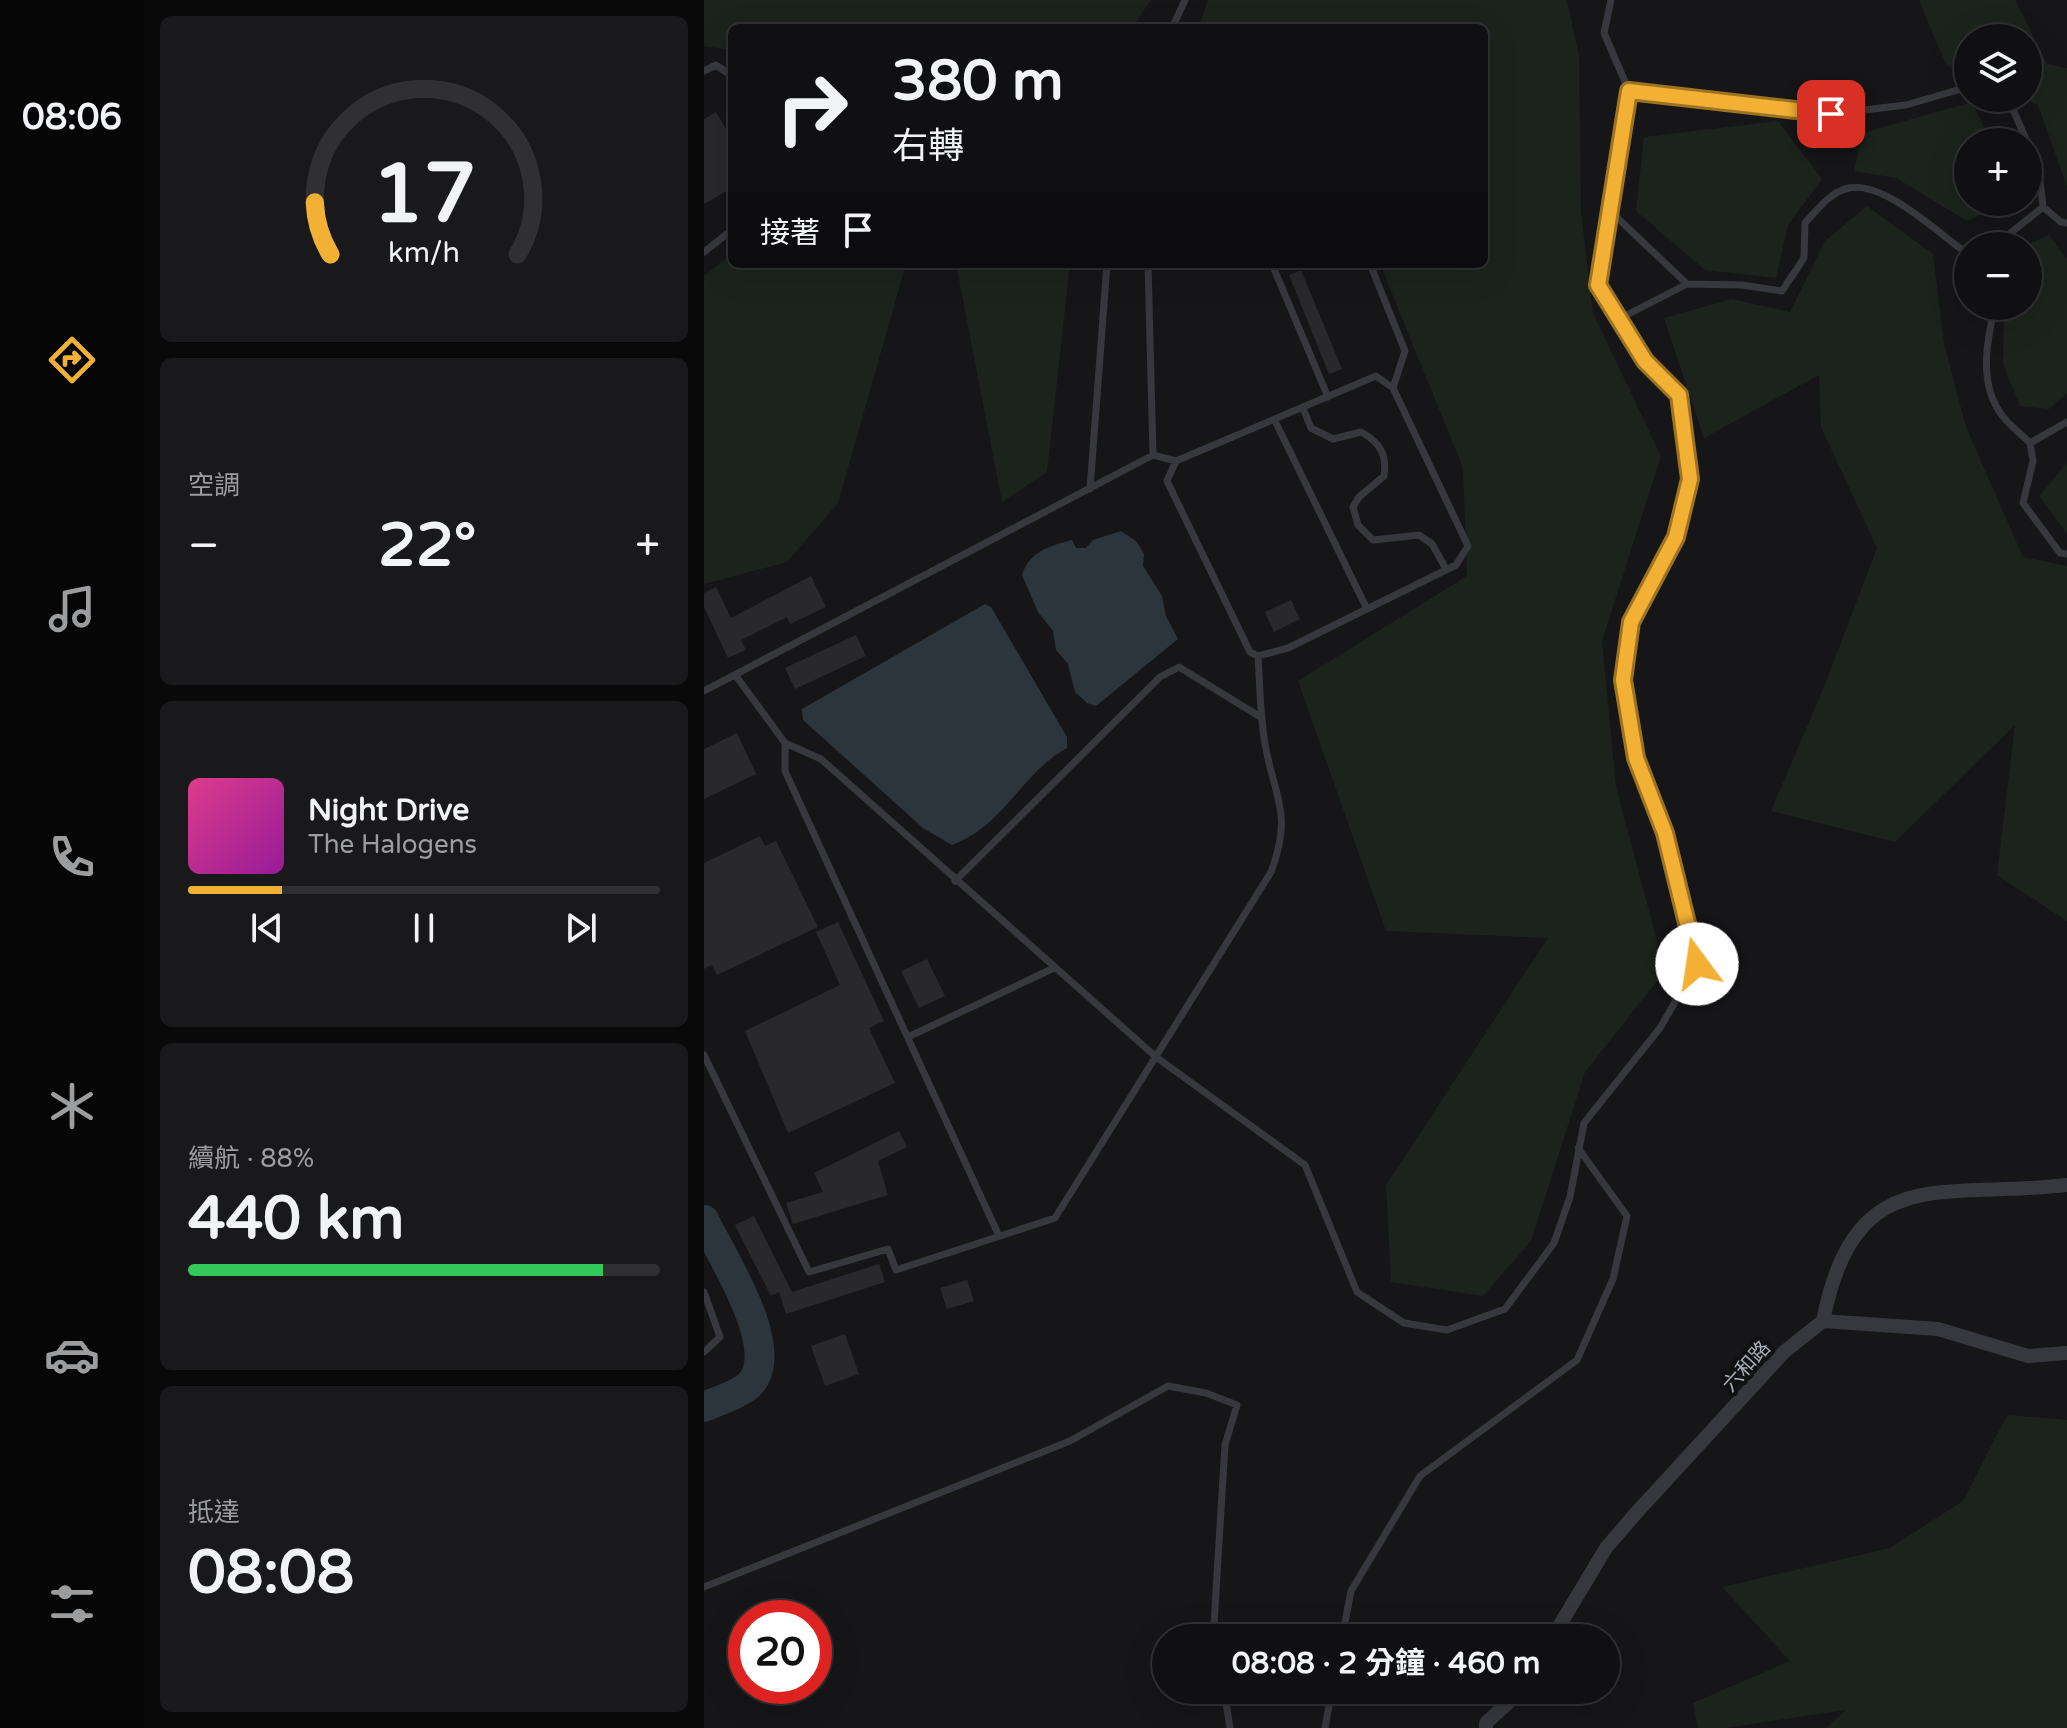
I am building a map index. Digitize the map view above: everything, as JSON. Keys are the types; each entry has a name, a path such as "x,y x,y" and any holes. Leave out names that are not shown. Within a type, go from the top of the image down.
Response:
{"street":[{"path":"2067,1185 1976,1188 1908,1196 1890,1203 1855,1235 1831,1282 1823,1321 1938,1329 2028,1356 2067,1353"},
{"name":"六和路","path":"1560,1624 1606,1548 1637,1512 1784,1352 1823,1321"},
{"path":"1486,1725 1508,1704"}],"lane":[{"path":"1174,24 1185,0"},
{"path":"736,676 785,743 821,759 1156,1057 1305,1165 1357,1292 1404,1323 1447,1330 1505,1309 1554,1243 1570,1197 1584,1123 1660,1028 1697,964 1665,833 1636,758 1623,680 1631,622 1676,537 1690,479 1679,395 1645,361 1598,285 1629,91 1604,33 1611,0"},
{"path":"704,71 716,65 728,73"},
{"path":"1629,91 1831,114 1906,105 1954,91"},
{"path":"1619,319 1687,284 1742,285 1782,291 1804,258 1805,223 1827,198 1851,188 1901,202 1954,245"},
{"path":"2042,198 2043,207 2065,224"},
{"path":"2012,232 2043,207"},
{"path":"1609,210 1687,284"},
{"path":"704,252 728,233"},
{"path":"1090,489 1107,268"},
{"path":"1148,268 1153,455"},
{"path":"1274,268 1328,397"},
{"path":"1372,268 1405,351 1393,388"},
{"path":"1992,320 1986,379 1999,412 2030,443 2033,461 2023,503 2060,553 2067,554"},
{"path":"704,691 1153,455 1176,461 1376,376 1393,388 1468,546 1456,565 1288,648 1258,656 1250,652 1167,481 1176,461"},
{"path":"1303,408 1311,428 1333,439 1361,432 1378,444 1386,460 1384,476 1359,497 1353,507 1358,525 1373,540 1419,535 1432,544 1446,569"},
{"path":"1275,421 1367,609"},
{"path":"2030,443 2067,422"},
{"path":"704,1055 809,1272 888,1249 896,1270 1055,1218 1271,872 1283,841 1281,802 1265,744 1258,656"},
{"path":"955,881 1160,677 1179,667 1262,718"},
{"path":"785,743 785,771 999,1236"},
{"path":"908,1037 1054,968"},
{"path":"1345,1624 1351,1591 1420,1476 1577,1360 1613,1279 1627,1216 1578,1148"},
{"path":"704,1292 720,1337 704,1352"},
{"path":"704,1587 1070,1441 1168,1386 1206,1393 1237,1405 1225,1445 1214,1624"},
{"path":"1226,1704 1230,1728"},
{"path":"1325,1728 1329,1704"}],"shaded area":[{"path":"704,0 1151,0 1135,24 728,24 728,49 704,46"},
{"path":"1208,0 1567,0 1579,56 1581,212 1593,313 1661,456 1602,641 1616,787 1665,971 1585,1072 1531,1241 1483,1296 1391,1282 1386,1185 1548,938 1386,931 1298,681 1467,576 1463,468 1382,268 1488,268 1488,24 1199,24"},
{"path":"1919,0 2015,0 2027,24 1954,24 1954,69 1946,65"},
{"path":"2042,54 2047,64 2067,68 2067,187 2040,112"},
{"path":"1954,107 1954,112 1977,112 1984,128 1954,128 1954,213 1896,178 1854,171 1862,133"},
{"path":"1778,121 1822,179 1788,225 1776,278 1705,270 1636,211 1644,137"},
{"path":"1867,206 1933,254 1944,344 1966,427 2023,557 2067,566 2067,921 1997,875 2015,725 1895,842 1771,811 1824,687 1877,548 1821,427 1819,375 1704,438 1664,318 1732,299 1790,312 1825,241"},
{"path":"1959,216 1979,216 1967,221"},
{"path":"2049,235 2067,259 2067,393 2049,409 2020,406 2003,364 2004,320 2042,320 2042,238"},
{"path":"728,256 728,268 905,268 838,503 787,562 704,584 704,276"},
{"path":"957,268 1070,268 1047,472 1002,502"},
{"path":"2067,463 2067,533 2039,496"},
{"path":"1121,531 1136,541 1144,554 1143,566 1162,596 1166,616 1178,639 1096,706 1087,703 1075,692 1068,664 1056,650 1053,631 1038,612 1022,575 1035,555 1048,548 1072,540 1076,548 1086,548 1093,540"},
{"path":"985,604 991,607 1067,737 1067,748 1037,771 986,825 952,845 923,828 803,720 802,709"},
{"path":"2007,1415 2067,1420 2067,1728 1826,1728 1846,1710 1725,1728 1698,1728 1693,1703 1790,1661 1722,1587 1890,1548 1963,1501"}],"building":[{"path":"716,112 728,132 728,190 704,204 704,119"},
{"path":"1301,270 1342,369 1329,374 1289,275"},
{"path":"811,576 826,607 790,624 787,617 741,640 746,650 728,658 704,607 704,593 716,587 731,618"},
{"path":"1291,600 1300,619 1274,632 1265,612"},
{"path":"856,635 866,656 795,689 785,668"},
{"path":"737,733 756,774 704,799 704,749"},
{"path":"760,836 765,846 776,841 818,927 717,975 712,965 704,969 704,863"},
{"path":"838,922 884,1021 869,1028 895,1083 788,1133 745,1031 840,985 816,932"},
{"path":"927,959 945,996 919,1008 901,971"},
{"path":"899,1131 907,1147 878,1161 888,1195 793,1224 786,1203 823,1192 814,1173"},
{"path":"754,1216 792,1292 879,1264 885,1282 786,1314 779,1292 771,1296 735,1225"},
{"path":"967,1280 974,1301 947,1309 940,1288"},
{"path":"845,1334 859,1374 825,1386 811,1346"}],"waterway":[{"path":"704,1220 746,1304 759,1350 758,1370 749,1385 704,1407"}],"route":[{"path":"1697,964 1665,833 1636,758 1623,680 1631,622 1676,537 1690,479 1679,395 1645,361 1598,285 1609,210 1629,91 1831,114"}]}
